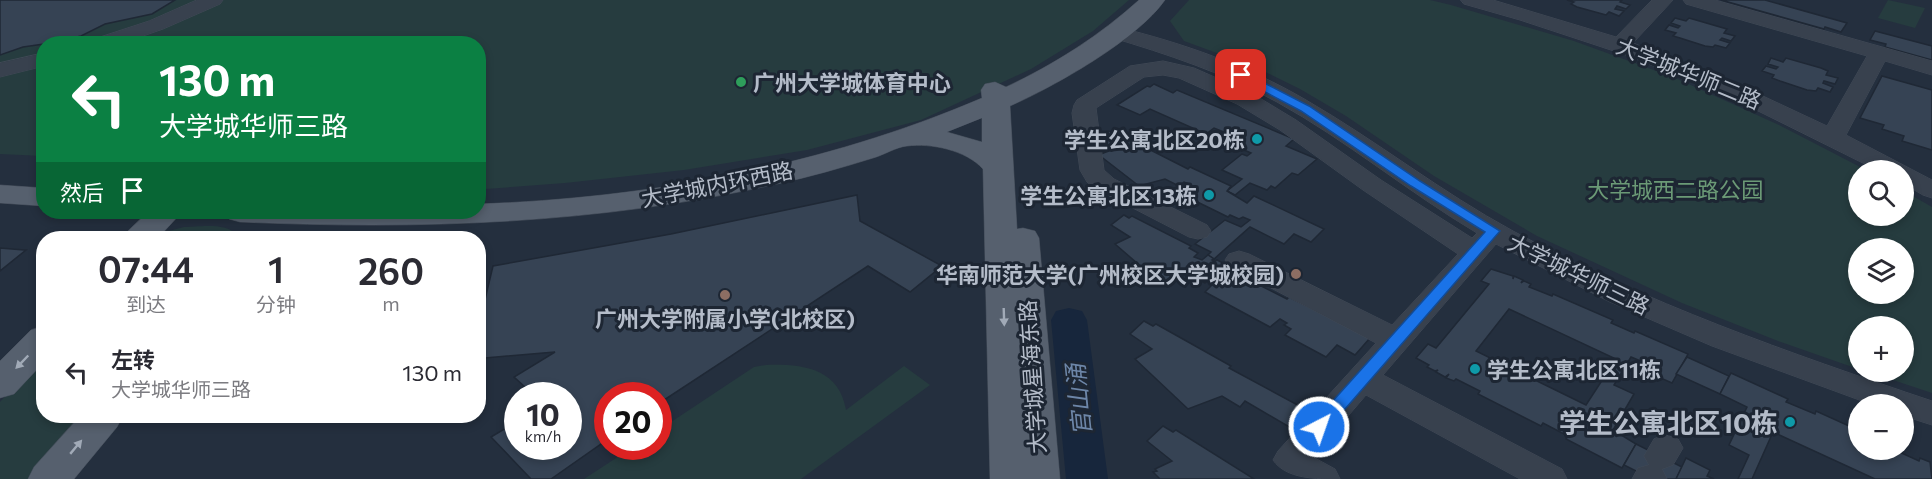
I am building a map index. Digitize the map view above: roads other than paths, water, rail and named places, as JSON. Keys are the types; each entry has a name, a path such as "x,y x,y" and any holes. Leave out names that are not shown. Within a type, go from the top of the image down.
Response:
{"main road":[{"name":"大学城内环西路","path":"486,201 610,191 683,181 753,168 890,131 1001,96 1025,76 1085,40 1135,0"},
{"name":"大学城内环西路","path":"486,213 609,203 684,193 769,176 900,140 1071,64 1117,33 1153,0"},
{"name":"大学城星海东路","path":"1001,96 998,167 1011,479"},
{"name":"大学城星海东路","path":"1001,96 1039,479"},
{"path":"900,140 934,139 964,146 987,155 998,167"},
{"path":"0,181 36,183"},
{"path":"0,194 36,196"},
{"path":"147,231 159,219"},
{"path":"257,231 268,219"},
{"path":"0,384 36,347"},
{"path":"50,479 97,423"}],"street":[{"path":"122,36 156,25 213,0"},
{"name":"大学城华师二路","path":"1471,0 1621,44 1720,84 1877,160"},
{"path":"1621,44 1663,0"},
{"path":"1693,0 1932,68"},
{"path":"1850,45 1860,27"},
{"name":"大学城华师三路","path":"1117,33 1216,64 1285,97 1328,123 1415,184 1484,242 1570,272 1774,359 1932,413"},
{"path":"1833,137 1879,53"},
{"path":"0,70 36,61"},
{"path":"1198,231 1105,184 1093,173 1084,112 1085,105 1138,71 1154,68 1178,70 1245,99 1295,129 1371,185 1484,242 1290,459 1323,479"},
{"path":"1914,180 1932,190"},
{"path":"1239,260 1396,340"},
{"path":"1362,378 1539,476"}],"waterway":[{"name":"官山涌","path":"1069,320 1087,479"}],"place":[{"name":"广州大学城体育中心","path":"741,82"},
{"name":"学生公寓北区20栋","path":"1257,139"},
{"name":"学生公寓北区13栋","path":"1209,195"},
{"name":"华南师范大学(广州校区大学城校园)","path":"1296,274"},
{"name":"广州大学附属小学(北校区)","path":"725,295"},
{"name":"学生公寓北区11栋","path":"1475,369"},
{"name":"学生公寓北区10栋","path":"1790,422"}],"park label":[{"name":"大学城西二路公园","path":"1675,189"}]}
